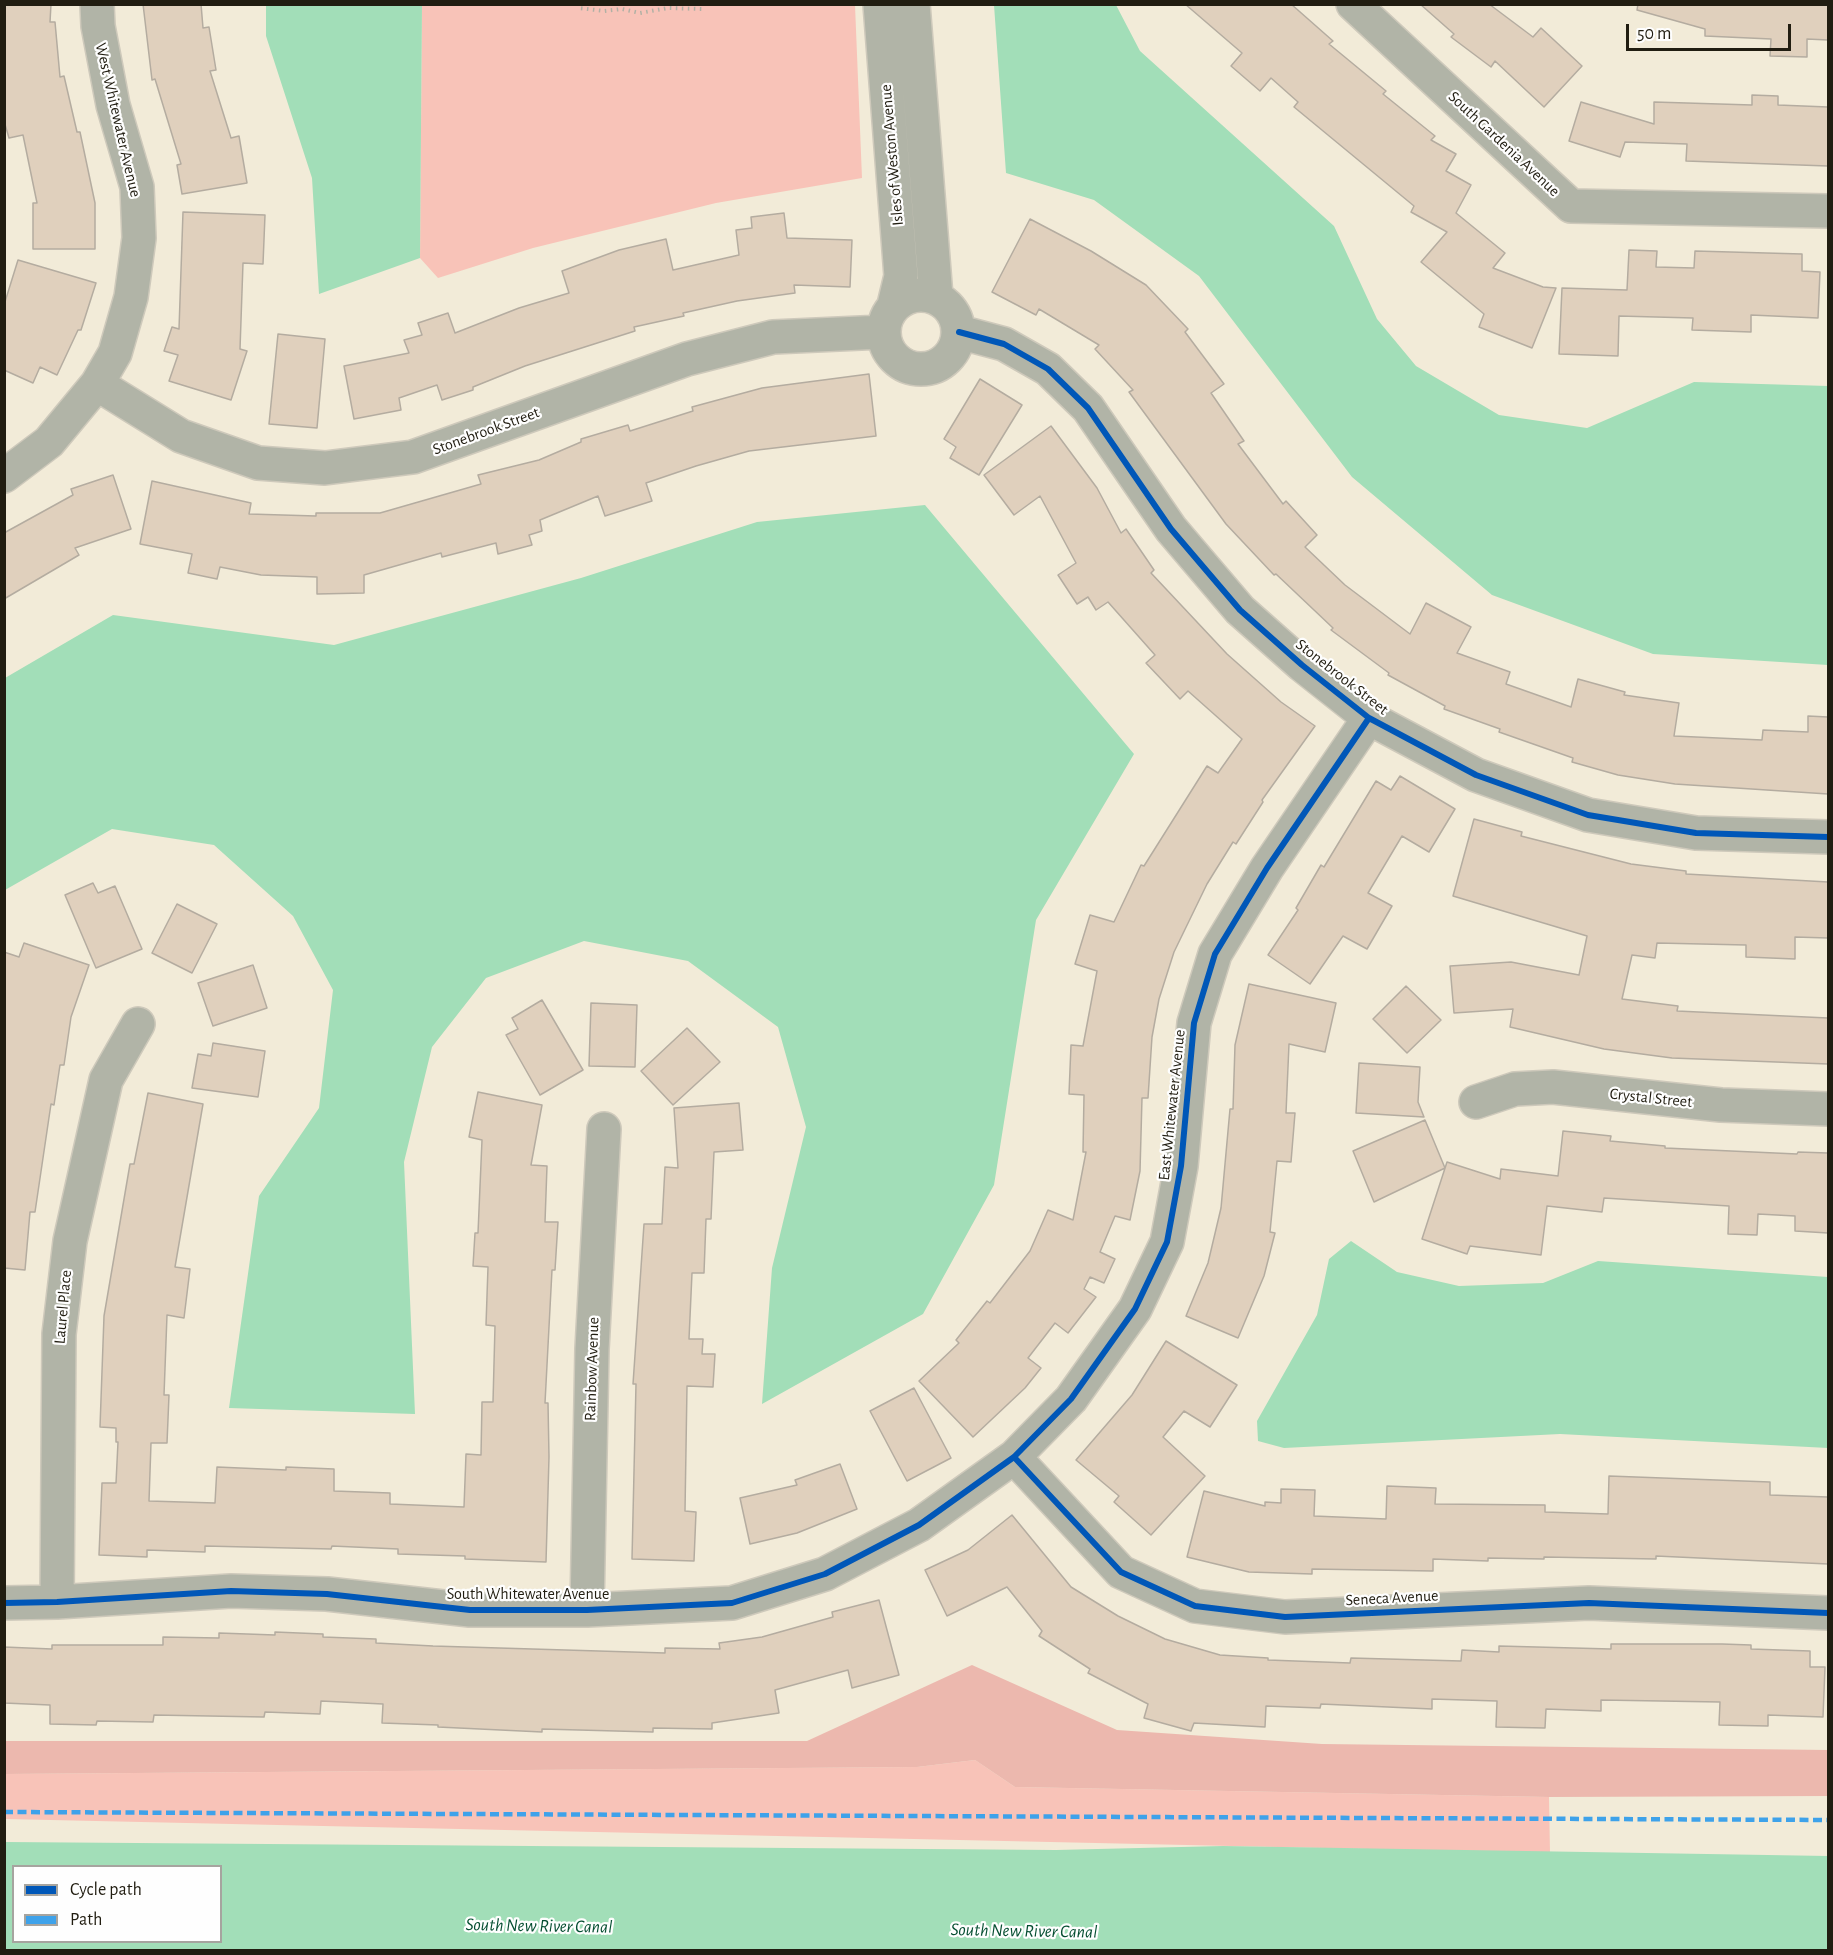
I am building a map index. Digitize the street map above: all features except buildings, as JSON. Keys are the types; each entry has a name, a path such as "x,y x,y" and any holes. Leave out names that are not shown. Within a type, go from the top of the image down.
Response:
{"street":[{"name":"West Whitewater Avenue","path":"4,476 49,442 97,384 115,352 131,297 139,238 137,187 113,105 98,26 97,4"},
{"name":"Isles of Weston Avenue","path":"880,4 902,276 889,319"},
{"name":"Isles of Weston Avenue","path":"913,4 936,297"},
{"name":"South Gardenia Avenue","path":"1353,4 1571,206 1828,211"},
{"path":"914,296 936,297 948,305 956,318 959,332 956,346 948,358 935,366 921,369 907,367 894,358 886,346 889,319 914,296"},
{"name":"Stonebrook Street","path":"97,384 180,436 258,463 325,468 413,457 687,358 773,337 889,319"},
{"name":"Stonebrook Street","path":"959,332 1004,344 1048,369 1088,408 1171,529 1240,610 1369,718 1476,775 1588,815 1696,833 1828,837"},
{"name":"East Whitewater Avenue","path":"1014,1457 1071,1399 1135,1309 1167,1242 1181,1166 1194,1023 1215,954 1267,868 1369,718"},
{"name":"Laurel Place","path":"57,1602 59,1334 70,1241 106,1080 138,1024"},
{"name":"Crystal Street","path":"1476,1102 1515,1089 1553,1087 1721,1105 1828,1109"},
{"name":"Rainbow Avenue","path":"587,1610 592,1349 604,1129"},
{"name":"South Whitewater Avenue","path":"4,1603 231,1591 327,1594 470,1610 587,1610 732,1603 825,1574 919,1525 1014,1457"},
{"name":"Seneca Avenue","path":"1014,1457 1121,1572 1195,1606 1285,1617 1589,1603 1828,1613"}],"path":[{"path":"579,4 579,8 604,11 622,9 640,13 668,8 702,9 702,4"}],"shaded area":[{"path":"422,5 855,5 862,178 716,203 533,248 438,278 420,258"},
{"path":"972,1665 1117,1730 1322,1744 1828,1750 1828,1796 1549,1797 1015,1787 975,1760 917,1767 5,1774 5,1741 807,1741"},
{"path":"975,1760 1015,1787 1549,1797 1550,1853 5,1819 5,1774 917,1767"}],"water":[{"path":"266,5 422,5 420,258 319,294 312,178 266,36"},
{"path":"994,5 1116,5 1140,51 1334,226 1377,319 1416,366 1499,415 1587,428 1694,382 1828,386 1828,665 1653,654 1492,595 1352,477 1199,276 1094,200 1006,173"},
{"path":"925,505 1134,754 1036,920 994,1185 923,1314 762,1404 772,1268 806,1127 778,1027 688,961 584,941 486,978 432,1047 404,1162 415,1414 229,1408 259,1196 319,1108 333,990 293,916 214,845 112,829 5,890 5,678 113,615 334,645 581,578 757,522"},
{"path":"1351,1241 1397,1272 1459,1286 1543,1283 1598,1261 1828,1277 1828,1448 1560,1434 1284,1448 1258,1441 1257,1421 1317,1315 1329,1259"},
{"name":"South New River Canal","path":"5,1842 1056,1850 1223,1846 1828,1856 1828,1950 5,1950"}],"marked path":[{"path":"4,1812 1828,1820"}],"cycle path":[{"path":"959,332 1004,344 1048,369 1088,408 1171,529 1240,610 1302,665 1369,718 1476,775 1588,815 1696,833 1828,837"},
{"path":"4,1603 231,1591 327,1594 470,1610 587,1610 732,1603 825,1574 919,1525 1014,1457 1071,1399 1135,1309 1167,1242 1181,1166 1194,1023 1215,954 1267,868 1369,718"},
{"path":"1014,1457 1121,1572 1195,1606 1285,1617 1589,1603 1828,1613"}]}
